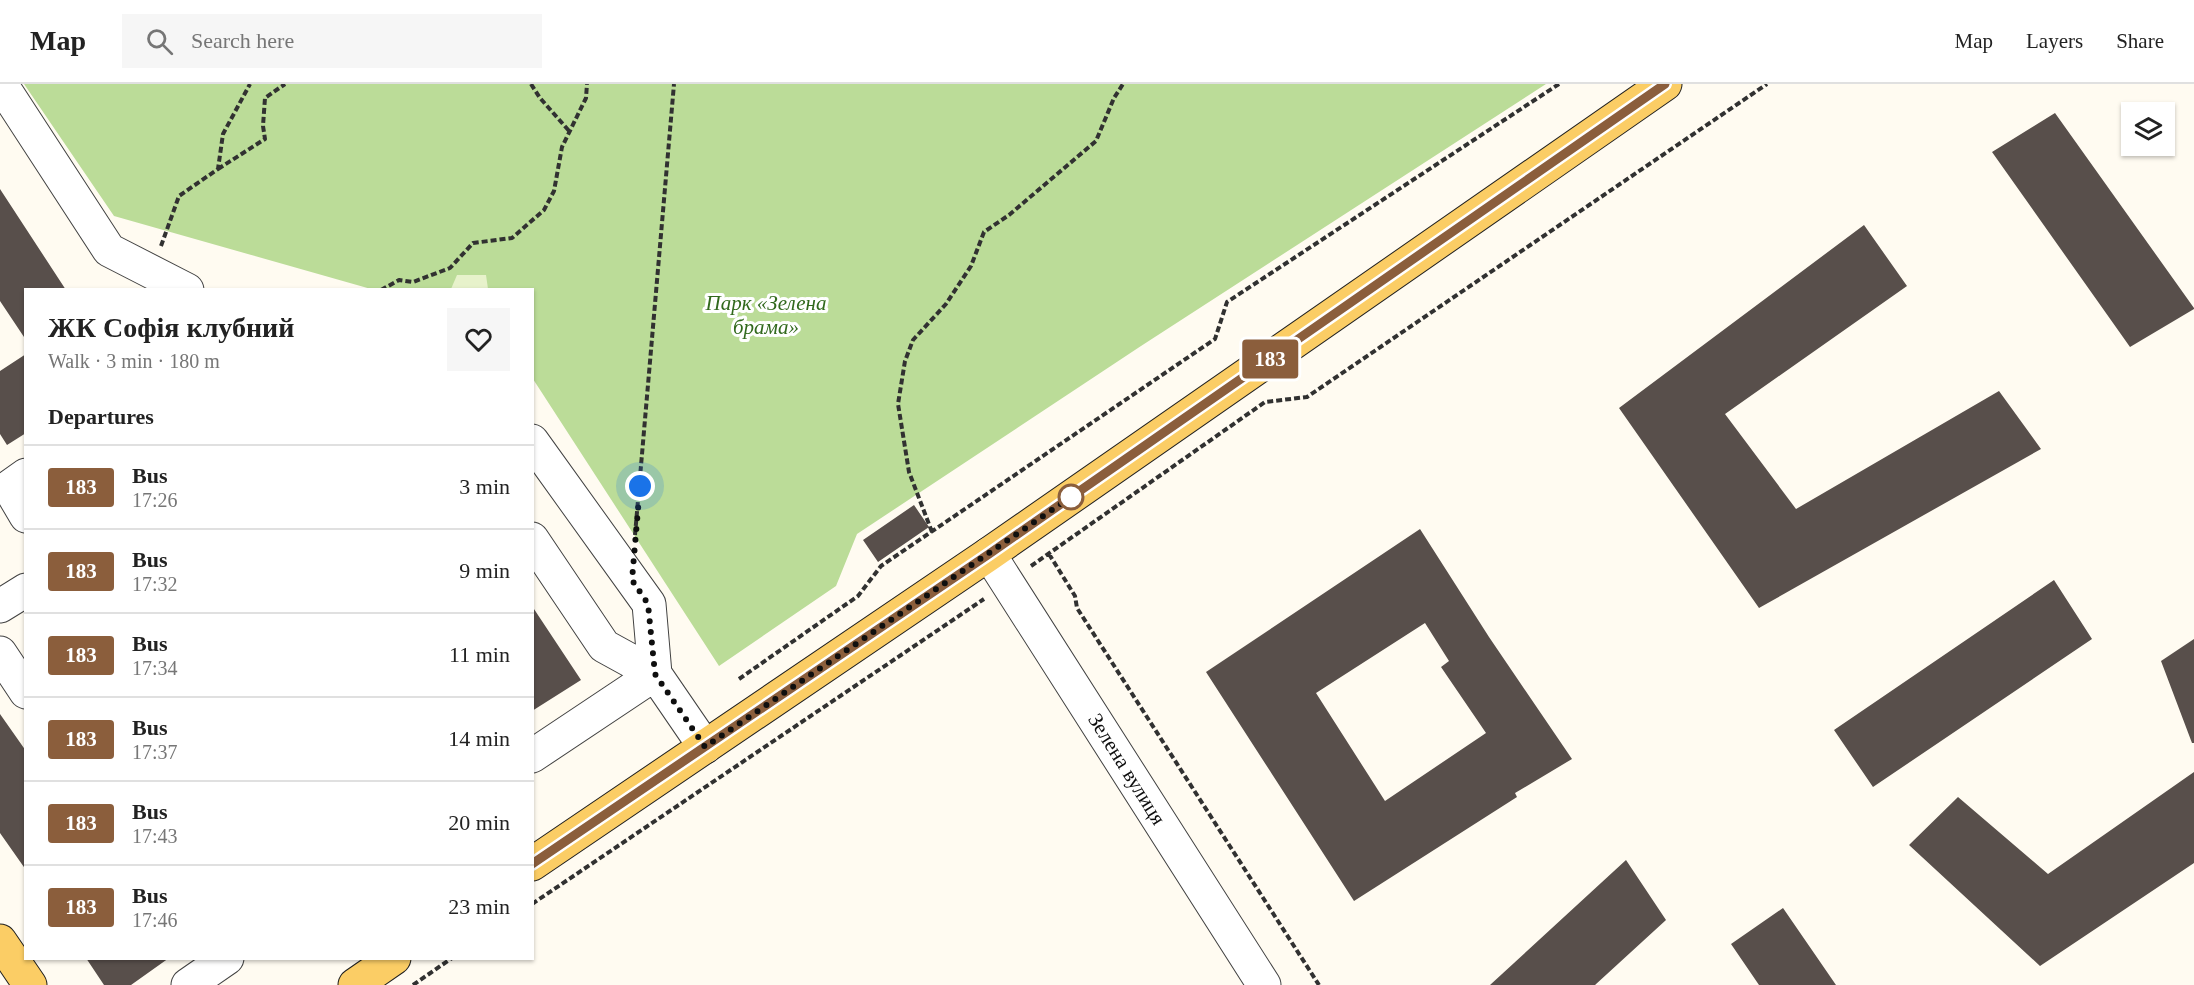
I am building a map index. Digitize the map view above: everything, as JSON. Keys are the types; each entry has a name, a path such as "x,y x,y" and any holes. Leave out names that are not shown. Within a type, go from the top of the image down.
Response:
{"main road":[{"path":"534,863 989,554 1665,84"},
{"path":"0,941 30,985"},
{"path":"355,985 391,960"}],"street":[{"path":"1,84 109,250 183,288"},
{"path":"534,444 648,604 655,674"},
{"path":"12,478 24,511"},
{"path":"534,542 604,646 655,674 705,747"},
{"name":"Зелена вулиця","path":"989,554 1264,985"},
{"path":"0,606 24,591"},
{"path":"0,653 24,689"},
{"path":"534,755 655,674"},
{"path":"188,985 224,960"}],"path":[{"path":"218,169 223,134 250,84"},
{"path":"152,272 179,196 265,139 263,126 265,98 285,84"},
{"path":"531,84 540,98 570,132"},
{"path":"385,288 399,280 412,282 450,268 473,243 512,238 544,210 554,191 562,147 586,98 587,84"},
{"path":"632,580 674,84"},
{"path":"932,532 909,472 898,404 905,361 913,340 946,303 971,266 984,232 1009,215 1096,141 1114,98 1124,84"},
{"path":"739,679 858,596 881,566 1215,339 1227,302 1559,84"},
{"path":"1029,568 1265,402 1307,397 1767,84"},
{"path":"1048,554 1076,596 1077,608 1319,985"},
{"path":"534,903 975,606"},
{"path":"413,985 449,960"}],"green space":[{"name":"Парк «Зелена брама»","path":"24,84 1546,84 1141,346 857,534 836,586 719,666 534,381 534,288 367,288 114,216"},
{"path":"457,275 486,275 488,288 451,288"}],"building":[{"path":"2055,113 2194,308 2130,347 1992,152"},
{"path":"0,189 65,288 24,288 24,337 0,301"},
{"path":"1864,225 1907,286 1725,414 1796,509 1999,391 2041,449 1759,608 1619,408"},
{"path":"24,355 24,434 7,445 0,434 0,371"},
{"path":"914,505 929,527 878,562 863,540"},
{"path":"1420,529 1489,637 1572,759 1515,793 1517,797 1354,901 1206,672","holes":["1425,623 1449,661 1441,667 1486,733 1385,801 1316,693"]},
{"path":"2054,580 2092,639 1873,787 1834,730"},
{"path":"534,609 581,680 534,710"},
{"path":"2194,639 2194,743 2192,743 2161,661"},
{"path":"0,714 24,748 24,867 0,833"},
{"path":"2194,772 2194,863 2040,966 1909,845 1958,797 2048,874"},
{"path":"1626,860 1666,920 1595,985 1490,985"},
{"path":"1783,908 1836,985 1759,985 1731,944"},
{"path":"87,960 166,960 131,985 104,985"}],"bus line":[{"name":"183","path":"534,863 989,554 1665,84"}],"route":[{"path":"640,486 632,580 648,604 655,674 705,747 1071,497"}]}
